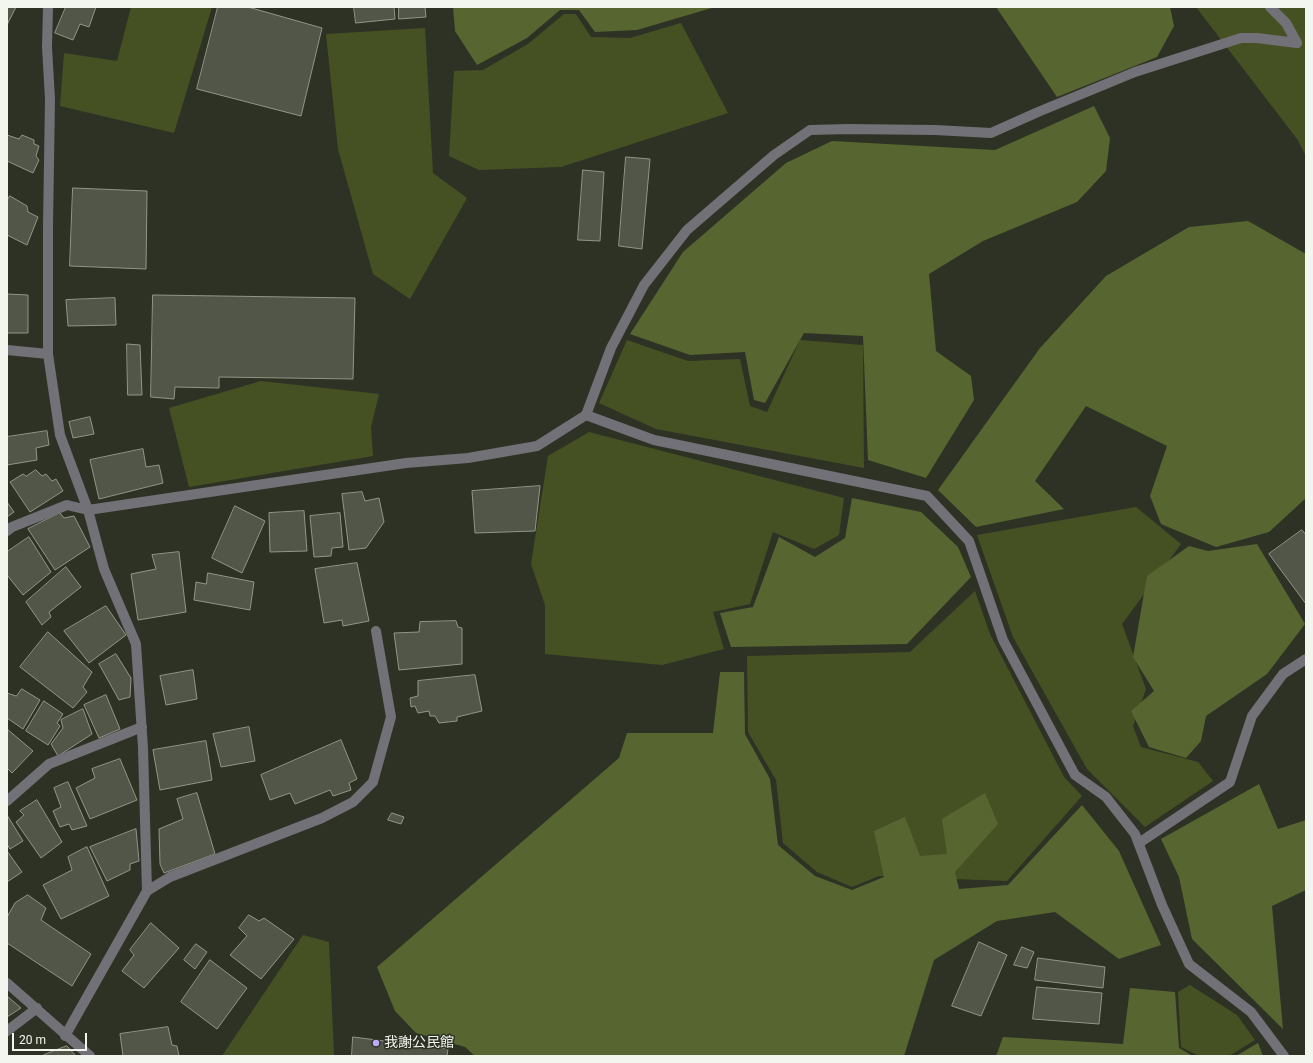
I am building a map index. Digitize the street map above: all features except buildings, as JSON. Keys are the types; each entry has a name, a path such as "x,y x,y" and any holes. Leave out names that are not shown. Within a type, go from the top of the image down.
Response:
{"street":[{"path":"48,7 47,47 50,99 48,354 60,435 88,510 104,568 136,644 142,727 147,891"},
{"path":"7,531 12,527 67,504 88,510 406,463 468,458 537,446 586,415 611,348 644,285 687,230 774,155 810,130 919,130 991,133 1135,72 1241,38 1257,38 1297,43 1286,23 1270,7"},
{"path":"7,350 48,354"},
{"path":"586,415 654,440 927,496 968,541 1003,640 1075,775 1106,797 1135,834 1162,905 1190,964 1251,1012 1284,1056"},
{"path":"65,1036 147,891 170,877 322,818 353,802 372,782 391,717 376,631"},
{"path":"1138,843 1230,782 1252,716 1283,674 1306,659"},
{"path":"7,801 49,764 142,727"},
{"path":"7,982 65,1036 90,1056"},
{"path":"7,1031 36,1008"}],"green space":[{"path":"131,7 212,7 174,133 60,106 64,53 117,61"},
{"path":"453,7 715,7 637,30 595,32 579,10 560,10 527,38 477,65 455,31"},
{"path":"996,7 1170,7 1174,26 1157,57 1057,97"},
{"path":"1196,7 1306,7 1306,156 1297,139"},
{"path":"564,14 576,14 591,37 630,38 681,23 728,113 561,167 479,170 449,156 454,71 483,70 528,44"},
{"path":"425,28 433,173 467,198 410,299 373,274 338,149 326,34"},
{"path":"1094,106 1110,138 1106,171 1077,202 983,241 929,274 936,351 971,376 974,400 926,478 868,460 863,336 804,333 765,403 754,400 745,352 690,355 630,334 683,252 786,163 832,141 995,150"},
{"path":"1248,221 1306,254 1306,498 1269,532 1216,547 1161,524 1150,496 1167,446 1086,406 1035,481 1064,509 976,527 938,490 1040,348 1106,276 1189,227"},
{"path":"627,340 688,361 740,359 750,406 767,412 800,340 863,345 864,468 656,429 599,403"},
{"path":"261,381 379,394 371,427 373,456 189,487 169,408"},
{"path":"589,432 844,498 839,535 814,549 773,532 750,604 713,612 724,649 662,665 545,654 545,605 531,564 548,456"},
{"path":"852,498 921,512 958,547 971,577 907,644 731,647 720,613 753,607 779,537 815,557 845,538"},
{"path":"1136,507 1181,544 1122,624 1146,689 1133,726 1141,747 1198,762 1213,781 1145,827 1087,769 1013,637 977,535"},
{"path":"1257,544 1305,624 1267,674 1206,716 1201,741 1186,758 1149,747 1131,711 1154,691 1133,657 1147,576 1189,546 1208,551"},
{"path":"975,591 990,634 1064,777 1082,796 1007,881 879,876 852,887 817,872 783,843 776,780 748,732 747,656 910,652"},
{"path":"720,672 744,672 745,734 770,779 778,845 815,876 852,890 884,877 874,831 905,817 920,856 947,854 942,819 985,793 998,824 955,872 959,889 1008,885 1082,805 1119,851 1161,945 1119,959 1055,912 997,921 934,960 904,1056 475,1056 465,1047 416,1033 395,1011 377,967 619,758 627,733 713,733"},
{"path":"1259,784 1278,829 1306,820 1306,890 1272,906 1283,1029 1192,939 1179,877 1161,839"},
{"path":"303,935 329,942 334,1056 222,1056"},
{"path":"1190,985 1237,1015 1255,1040 1229,1056 1199,1056 1181,1047 1178,992"},
{"path":"1130,988 1175,992 1179,1048 1193,1056 996,1056 1003,1037 1123,1044"},
{"path":"1258,1043 1263,1056 1236,1056"}],"place":[{"name":"我謝公民館","path":"376,1043"}]}
